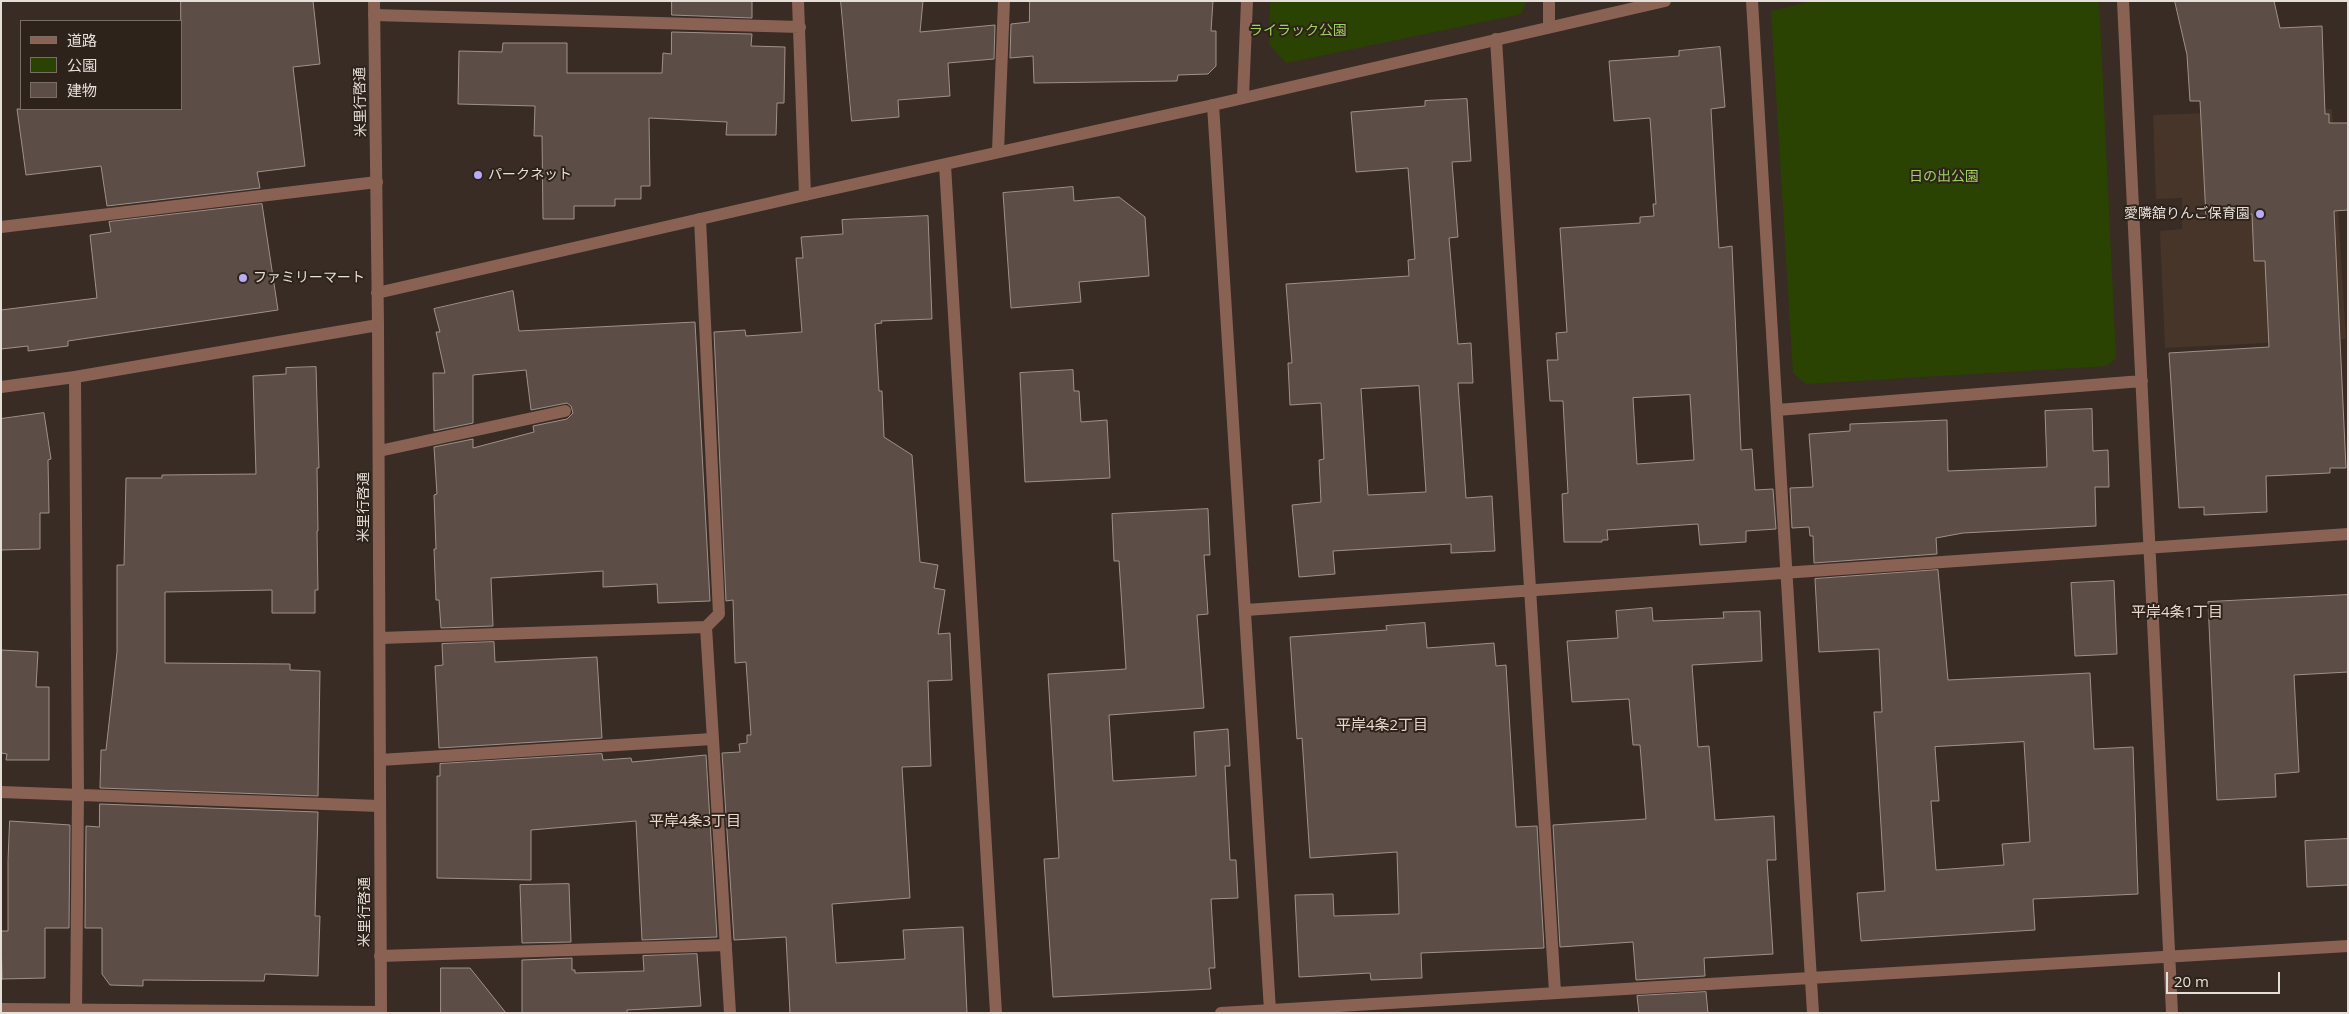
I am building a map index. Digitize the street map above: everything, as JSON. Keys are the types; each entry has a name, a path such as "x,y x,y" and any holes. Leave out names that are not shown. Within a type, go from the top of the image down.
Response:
{"street":[{"name":"米里行啓通","path":"374,1 378,325 381,1012"},
{"path":"798,1 805,195"},
{"path":"998,151 1004,1"},
{"path":"1243,96 1247,1"},
{"path":"1548,27 1549,1"},
{"path":"377,293 1665,1"},
{"path":"1752,1 1812,1013"},
{"path":"2123,1 2172,1013"},
{"path":"374,15 800,27"},
{"path":"1496,39 1555,992"},
{"path":"1213,105 1270,1010"},
{"path":"945,165 996,1013"},
{"path":"1,227 377,182"},
{"path":"380,638 706,627 719,614 700,219"},
{"path":"1,386 75,377 378,325"},
{"path":"75,377 78,794 76,1011"},
{"path":"1777,410 2142,381"},
{"path":"378,451 564,411"},
{"path":"1246,610 2348,534"},
{"path":"706,627 730,1013"},
{"path":"380,760 712,739"},
{"path":"1,792 379,806"},
{"path":"380,956 726,945"},
{"path":"1221,1013 2348,946"},
{"path":"1,1009 381,1012"}],"shaded area":[{"name":"愛隣舘りんご保育園","path":"2332,109 2346,339 2165,348 2160,231 2182,229 2182,198 2156,199 2153,115"}],"green space":[{"name":"ライラック公園","path":"1270,1 1527,1 1521,14 1286,63 1269,44"},
{"name":"日の出公園","path":"1813,1 2099,1 2116,358 2107,366 1806,384 1793,373 1771,11"}],"building":[{"path":"181,1 313,1 320,64 293,67 305,166 257,172 260,188 107,206 101,166 26,175 17,109 182,110"},
{"path":"672,1 752,1 752,18 672,15"},
{"path":"841,1 923,1 920,32 995,25 994,59 948,63 950,96 898,100 899,117 852,121"},
{"path":"1030,1 1213,1 1211,31 1216,31 1216,66 1208,74 1178,75 1177,81 1034,83 1033,56 1010,58 1011,24 1029,22"},
{"path":"2175,1 2274,1 2280,28 2322,26 2325,114 2329,114 2329,123 2348,123 2348,210 2334,211 2346,468 2330,468 2330,473 2266,476 2267,512 2204,515 2204,507 2179,508 2169,353 2269,347 2265,261 2254,261 2252,214 2206,217 2200,101 2190,101 2187,55"},
{"path":"672,32 752,34 751,46 785,47 784,103 777,103 776,135 726,135 727,122 649,118 650,186 641,186 641,199 615,199 615,206 574,206 574,219 543,219 542,136 534,136 535,106 458,104 459,51 502,52 503,43 567,43 567,73 662,73 663,53 671,54"},
{"path":"1720,47 1725,107 1711,109 1719,248 1732,246 1741,450 1752,449 1755,490 1773,489 1776,529 1746,531 1746,542 1700,545 1698,524 1607,530 1608,540 1602,540 1602,542 1564,542 1562,494 1568,493 1563,401 1550,401 1547,360 1558,360 1556,333 1567,332 1560,228 1640,223 1640,217 1654,216 1653,204 1656,204 1650,118 1614,121 1609,61 1679,56 1679,51","holes":["1690,395 1694,460 1637,464 1633,398"]},
{"path":"1467,99 1471,161 1452,162 1458,237 1449,238 1458,344 1471,343 1473,383 1458,383 1466,498 1492,496 1495,551 1451,553 1451,544 1333,551 1335,574 1299,577 1292,505 1321,502 1319,460 1324,459 1321,403 1290,405 1288,363 1292,363 1286,284 1409,276 1408,260 1415,259 1408,168 1356,172 1351,112 1425,106 1425,101","holes":["1419,386 1426,492 1368,495 1361,389"]},
{"path":"1073,187 1074,201 1119,197 1145,217 1149,276 1079,282 1081,302 1011,308 1003,193"},
{"path":"262,204 278,310 68,341 68,346 28,351 28,346 1,349 1,310 97,298 90,235 111,232 109,222"},
{"path":"928,216 932,319 881,321 882,323 875,324 879,391 882,391 884,437 912,455 920,562 938,565 934,588 945,590 938,634 950,633 952,680 928,681 931,766 902,767 910,898 832,904 836,963 905,959 903,930 963,927 967,1013 790,1013 786,937 734,940 722,753 740,752 739,744 747,743 747,735 751,735 746,662 735,663 733,600 726,601 714,332 745,330 746,336 802,332 796,258 803,258 801,237 843,234 842,220"},
{"path":"513,291 519,331 695,322 710,601 658,603 657,584 603,587 603,571 491,578 493,626 441,628 439,600 436,600 434,549 436,549 434,495 437,494 434,447 473,439 473,448 534,432 533,426 567,419 573,413 571,406 567,403 531,410 526,370 473,375 473,423 434,431 433,373 445,373 436,332 440,332 434,309"},
{"path":"316,367 319,468 317,468 318,590 315,590 315,613 272,613 272,590 165,592 165,663 290,664 290,670 320,671 318,796 100,788 101,750 106,750 117,652 117,565 124,565 126,478 162,478 162,475 256,474 253,376 286,374 286,368"},
{"path":"1073,370 1074,391 1079,391 1081,422 1107,420 1110,478 1025,482 1020,373"},
{"path":"2092,409 2093,451 2108,450 2109,487 2095,487 2096,526 1963,533 1936,538 1937,554 1814,563 1813,536 1810,536 1809,527 1792,528 1790,488 1813,487 1809,434 1850,431 1850,424 1947,420 1948,471 2047,467 2045,411"},
{"path":"44,413 51,459 48,460 49,513 40,513 40,549 1,550 1,419"},
{"path":"1208,509 1210,555 1204,555 1208,614 1197,615 1204,708 1109,715 1113,781 1196,776 1194,732 1228,729 1230,766 1225,766 1230,860 1236,860 1238,898 1211,899 1215,968 1209,968 1211,989 1053,997 1044,859 1059,858 1048,674 1126,669 1119,561 1114,561 1112,514"},
{"path":"1938,570 1948,680 2090,673 2094,749 2133,747 2138,894 2033,899 2035,930 1861,941 1857,893 1885,891 1874,712 1882,712 1879,649 1819,652 1815,579","holes":["2024,742 2030,842 2002,844 2004,865 1936,870 1931,801 1939,801 1935,747"]},
{"path":"2114,581 2117,654 2075,656 2071,583"},
{"path":"2348,595 2348,672 2294,675 2299,772 2275,774 2276,797 2217,800 2208,602"},
{"path":"1652,608 1653,621 1724,618 1723,612 1760,611 1762,661 1692,665 1698,747 1709,746 1715,820 1774,816 1776,860 1767,860 1773,954 1704,958 1705,976 1636,980 1633,942 1560,947 1553,825 1646,819 1640,745 1633,745 1629,699 1572,702 1567,641 1618,638 1616,611"},
{"path":"1425,623 1427,648 1494,643 1496,666 1506,665 1516,827 1537,826 1544,948 1421,953 1422,978 1371,980 1370,973 1299,977 1295,895 1333,894 1334,916 1399,914 1397,852 1310,858 1302,738 1297,739 1290,637 1387,630 1386,626"},
{"path":"494,642 495,662 597,657 602,738 439,748 435,666 443,665 442,644"},
{"path":"1,650 38,652 36,687 49,687 49,760 6,760 7,754 1,753"},
{"path":"602,754 603,760 631,758 632,762 706,755 717,937 642,940 636,821 531,830 531,880 437,878 437,776 440,776 440,764"},
{"path":"100,804 318,812 315,916 320,916 318,976 265,974 264,981 143,980 143,986 110,985 102,974 102,928 85,928 86,826 99,827"},
{"path":"10,821 70,825 69,928 45,928 45,978 2,979 1,931 8,931"},
{"path":"2348,839 2348,885 2307,887 2305,841"},
{"path":"569,884 571,942 522,943 520,885"},
{"path":"697,954 701,1006 627,1010 627,1013 522,1013 522,960 572,958 572,970 575,970 575,973 644,971 643,956"},
{"path":"441,968 470,968 506,1013 441,1013"},
{"path":"1706,992 1708,1013 1639,1013 1637,996"}],"place":[{"name":"パークネット","path":"478,175"},
{"name":"愛隣舘りんご保育園","path":"2260,214"},
{"name":"ファミリーマート","path":"243,278"}],"district":[{"name":"平岸4条1丁目","path":"2177,613"},
{"name":"平岸4条2丁目","path":"1382,726"},
{"name":"平岸4条3丁目","path":"695,822"}]}
